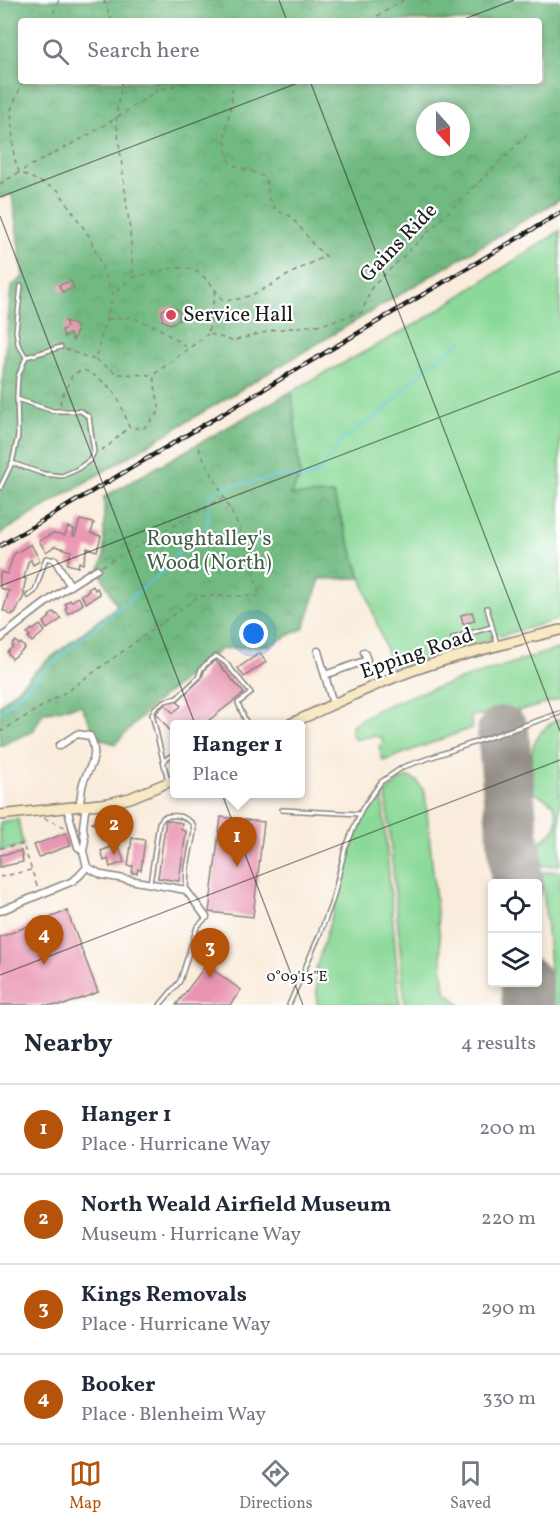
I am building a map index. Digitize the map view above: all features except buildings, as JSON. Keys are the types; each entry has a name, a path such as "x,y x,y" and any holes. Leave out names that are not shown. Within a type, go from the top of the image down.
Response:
{"main road":[{"name":"Epping Road","path":"299,720 415,670 460,655 560,630"},
{"path":"0,815 83,807 130,798 170,781"}],"street":[{"path":"55,560 70,585"},
{"path":"0,639 27,616 97,569"},
{"path":"318,651 333,704"},
{"path":"325,675 367,660 364,652"},
{"path":"59,746 77,734 90,736 95,748 92,762 82,785 85,811 83,851 87,867 102,875 186,890 207,917"},
{"path":"67,808 78,847 83,851"},
{"path":"0,911 73,881 87,867"}],"lane":[{"path":"21,286 16,331 18,344 26,357"},
{"path":"26,357 61,347"},
{"path":"0,488 12,463 18,435 18,377 26,357"},
{"path":"12,463 44,474 62,476 90,460 94,452 89,417 81,411 47,410 17,399"},
{"path":"28,596 35,591 46,558 55,560"},
{"path":"487,608 497,646"},
{"path":"453,638 492,627"},
{"path":"170,778 163,761 152,714 155,708 165,701 177,698 198,678 201,669 216,656 226,663 251,693 238,703 246,720"},
{"path":"289,1005 333,899 345,849 362,809 381,782 403,767 560,712"},
{"path":"163,761 170,757"},
{"path":"282,810 360,814"},
{"path":"150,884 159,823 164,817 175,814 194,824 186,890"},
{"path":"160,1005 180,981 197,927 207,917"}],"path":[{"path":"51,18 59,0"},
{"path":"104,0 111,18"},
{"path":"374,18 405,0"},
{"path":"22,84 11,110 14,157 19,172 58,190 89,236 113,294"},
{"path":"122,84 116,118 130,231 133,277"},
{"path":"0,184 83,138 156,92 181,84"},
{"path":"96,360 113,294 133,277 169,268 194,269 216,290 222,300 231,300 251,295 326,256 313,245 289,215 277,211 268,198 268,186 264,177 230,163 225,133 233,84"},
{"name":"Gains Ride","path":"208,333 232,341 274,330 324,324 362,312 372,287 530,132"},
{"path":"61,347 96,360 118,374 153,375 208,333 216,290"},
{"path":"106,319 131,316 157,327 189,348"},
{"path":"62,410 60,401 73,374 84,370 98,377 112,389 122,406 129,427"},
{"path":"129,427 143,429 160,411 153,375"},
{"path":"94,452 107,447 129,427"},
{"path":"0,732 72,688 199,596 260,596 240,528 196,445"},
{"path":"97,569 224,498"},
{"path":"88,826 110,808"},
{"path":"39,816 69,828"},
{"path":"91,823 101,827"},
{"path":"0,849 23,844 40,895"},
{"path":"0,876 32,870"}],"green space":[{"path":"0,0 560,0 560,199 0,534 0,407 11,287 23,277 12,194 0,198"},
{"path":"560,231 560,619 500,636 497,634 491,636 491,640 454,649 393,671 333,494 291,496 300,476 292,391 420,322"},
{"name":"Roughtalley's Wood (North)","path":"292,391 300,476 291,495 333,494 361,578 320,579 304,628 270,645 221,649 152,706 115,744 97,738 81,705 43,713 33,731 0,746 0,705 44,663 117,606 99,571 104,558 104,497"},
{"path":"560,648 560,699 527,709 471,716 472,728 383,761 379,746 383,743 381,737 372,736 355,740 351,733 352,725 378,709 419,693"},
{"path":"560,718 560,865 542,866 540,841 553,831 557,823 557,814 551,802 534,793 532,750 540,733"},
{"path":"408,777 417,781 425,793 445,991 461,1005 405,1005 386,793 399,781"},
{"path":"382,793 400,1005 317,1005 316,969 359,824"},
{"path":"18,819 23,846 0,851 0,822"},
{"path":"560,871 560,1005 553,1005 542,872"}],"waterway":[{"path":"0,712 71,647 166,569 175,555 206,536 210,496 219,488 282,476 307,478 317,474 343,440 389,406 426,367 464,340"}],"runway":[{"path":"503,732 517,879"},
{"path":"526,987 528,1005"}],"railway":[{"path":"0,546 560,213"}],"place":[{"name":"Service Hall","path":"171,315"},
{"name":"North Weald Airfield Museum","path":"114,855"},
{"name":"Hanger 1","path":"237,867"},
{"name":"Booker","path":"44,965"},
{"name":"Kings Removals","path":"210,978"}]}
